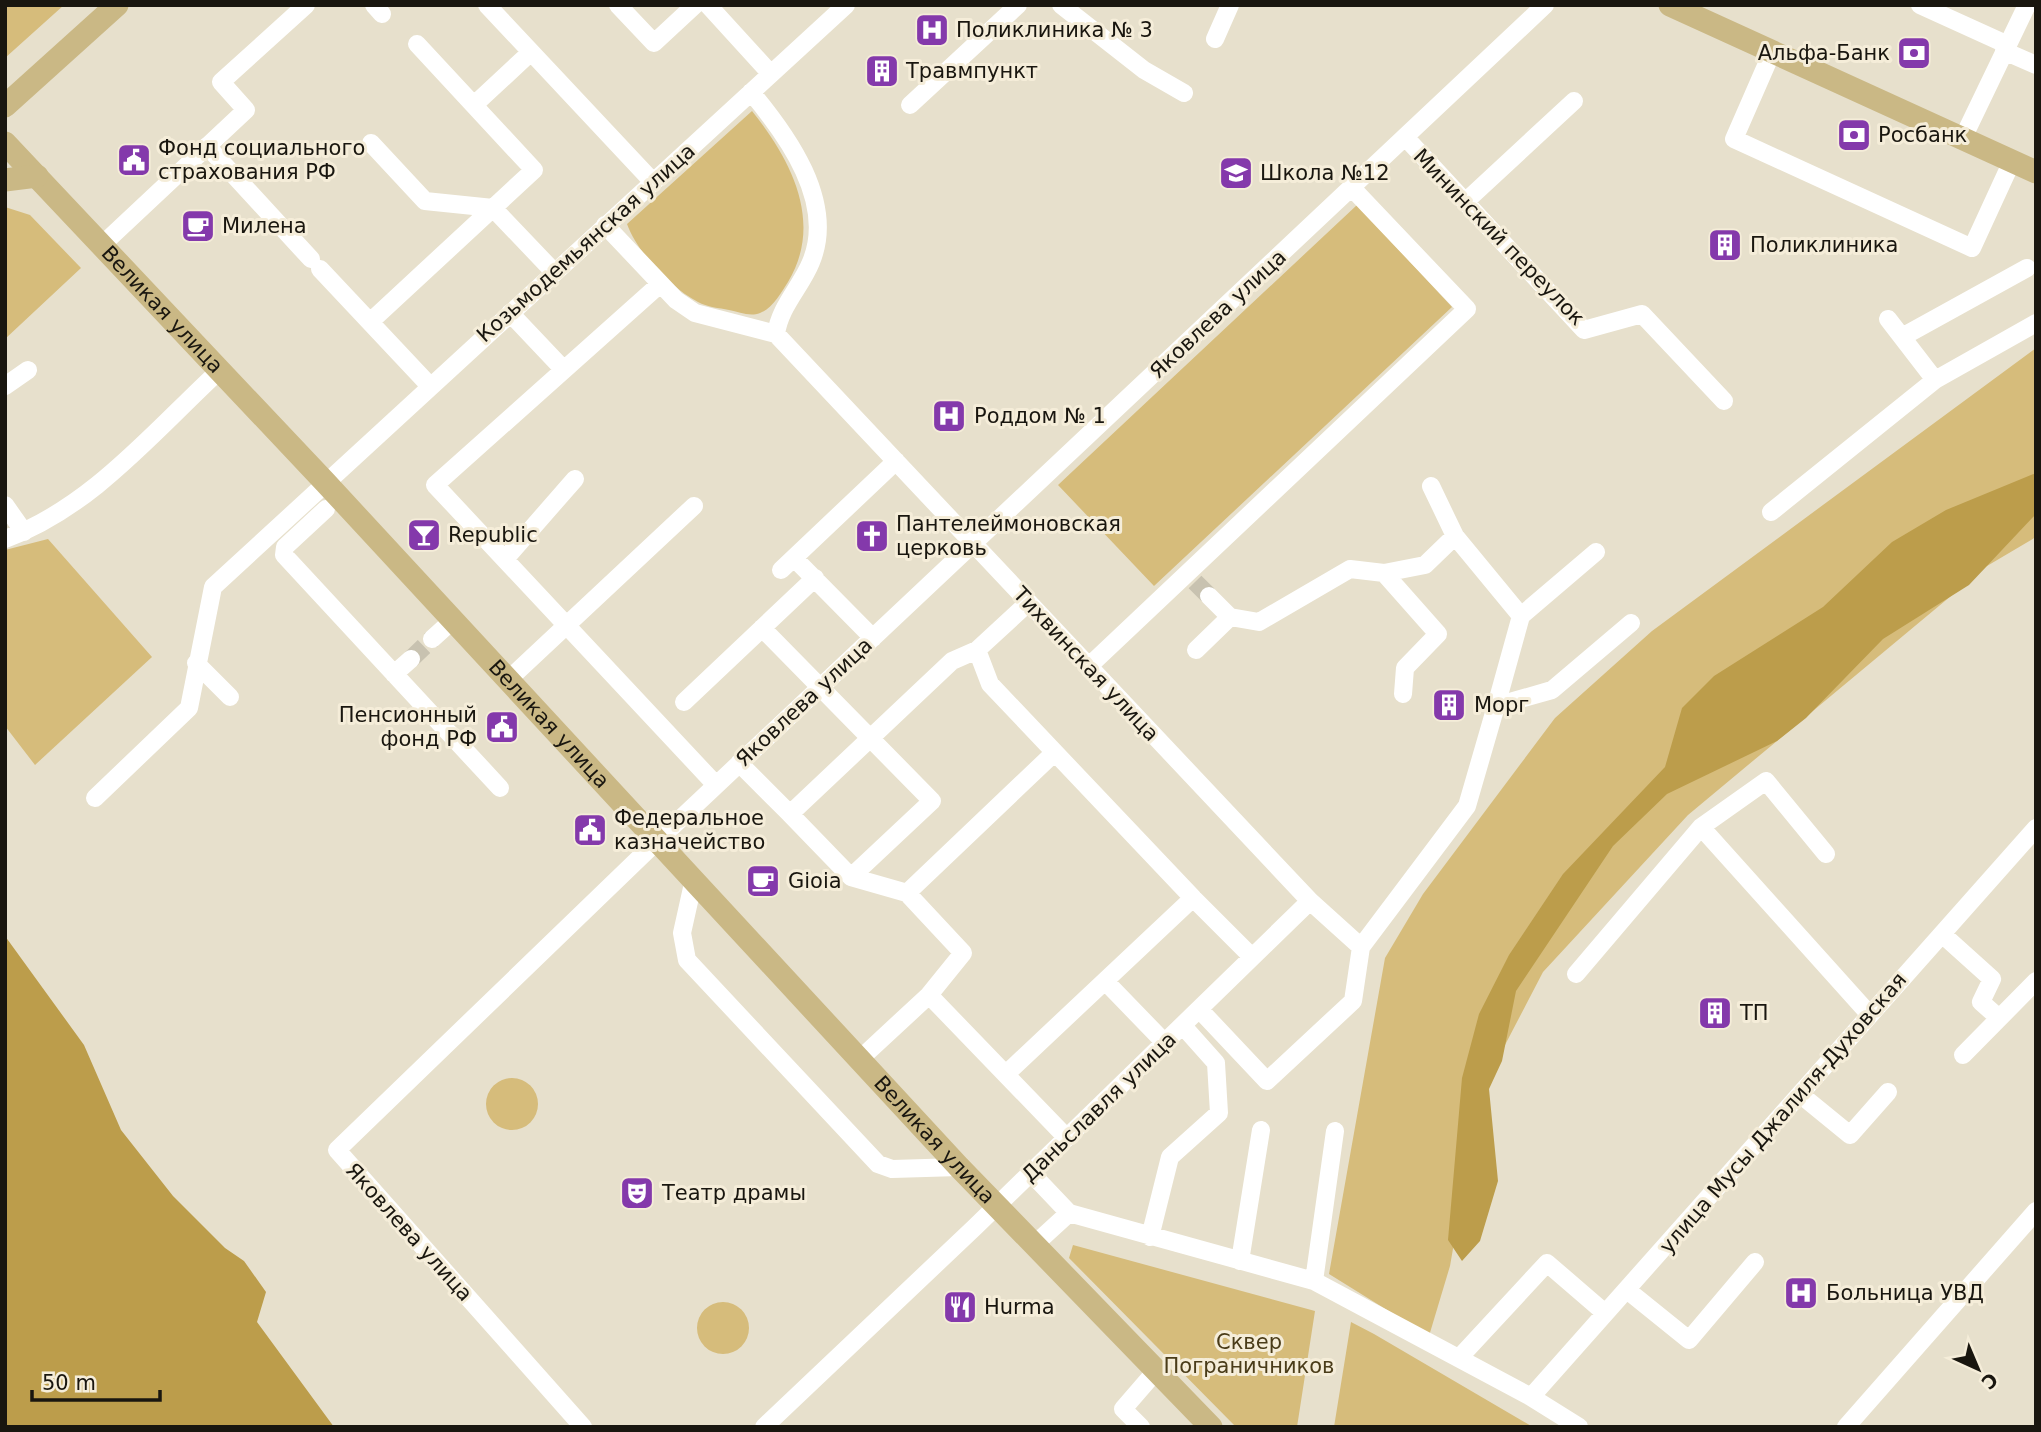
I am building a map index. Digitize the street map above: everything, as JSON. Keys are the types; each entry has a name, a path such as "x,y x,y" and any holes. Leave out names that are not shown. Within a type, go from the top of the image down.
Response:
{"main road":[{"path":"5,106 117,5"},
{"path":"1670,5 2036,172"},
{"name":"Великая улица","path":"5,143 325,482 959,1167 1211,1427"},
{"path":"5,180 37,176"}],"street":[{"path":"103,244 246,110 221,82 306,5"},
{"path":"487,5 653,182"},
{"path":"618,5 654,43 695,5"},
{"path":"708,5 771,74"},
{"name":"Козьмодемьянская улица","path":"95,799 189,708 213,587 846,5"},
{"path":"910,105 1018,5"},
{"path":"1061,5 1144,70 1184,93"},
{"path":"1215,39 1230,5"},
{"name":"Яковлева улица","path":"583,1427 337,1150 739,763 1545,5"},
{"path":"1920,5 2036,65"},
{"path":"1963,138 2027,5"},
{"path":"370,322 534,170 417,44"},
{"path":"474,106 531,52"},
{"path":"1772,52 1734,139 1972,248 2012,161"},
{"path":"606,225 659,285 695,313 776,334 781,314 812,261 817,230 816,209 798,159 782,131 751,92"},
{"path":"1465,202 1574,101"},
{"name":"Мининский переулок","path":"1406,138 1584,330 1642,314 1724,401"},
{"path":"371,143 425,201 493,208 554,272"},
{"path":"206,146 430,386"},
{"path":"1088,667 1191,578 1467,309 1352,188"},
{"path":"1902,337 2027,268"},
{"path":"659,285 435,485 716,785"},
{"path":"510,313 564,370"},
{"path":"1888,319 1935,380"},
{"path":"1771,512 1935,380 2036,323"},
{"name":"Тихвинская улица","path":"776,334 1310,901 1360,947"},
{"path":"5,386 28,370"},
{"path":"5,539 43,524 83,497 220,370"},
{"path":"873,638 815,578 788,564 896,461"},
{"path":"505,559 575,479"},
{"path":"1431,486 1455,536 1521,616"},
{"path":"5,505 24,532"},
{"path":"508,680 694,506"},
{"path":"326,509 285,547 284,555 500,788"},
{"path":"1209,596 1230,617 1259,622 1350,569 1384,573 1425,565 1455,536"},
{"path":"1199,1009 1267,1081 1353,1001 1360,947 1467,806 1521,616 1596,552"},
{"path":"1384,573 1438,635 1405,668 1404,694"},
{"path":"684,702 815,578"},
{"path":"790,814 952,661 977,650 1028,603"},
{"path":"1196,650 1230,617"},
{"path":"432,639 453,620"},
{"path":"1496,706 1552,690 1632,623"},
{"path":"762,628 932,801 851,877"},
{"path":"977,650 989,684 1252,957"},
{"path":"394,674 411,659"},
{"path":"196,663 230,697"},
{"path":"907,893 1055,753"},
{"path":"739,763 851,877 907,893 963,953 929,995 860,1059"},
{"path":"1576,974 1701,827 1766,781 1826,854"},
{"path":"1701,827 1870,1015"},
{"name":"улица Мусы Джалиля-Духовская","path":"1531,1397 2036,828"},
{"path":"694,879 682,933 687,960 878,1164 892,1169 959,1167"},
{"path":"1006,1074 1193,898"},
{"name":"Даньславля улица","path":"764,1427 997,1206 1310,901"},
{"path":"1942,934 1992,979 1981,1002 1998,1018"},
{"path":"1105,981 1165,1043"},
{"path":"1963,1055 2036,981"},
{"path":"929,995 1067,1138"},
{"path":"1150,1237 1170,1157 1219,1113 1216,1063 1183,1026"},
{"path":"1801,1095 1850,1135 1888,1092"},
{"path":"1240,1261 1261,1130"},
{"path":"1314,1281 1335,1131"},
{"path":"1031,1173 1069,1213 1314,1281 1459,1357 1579,1427"},
{"path":"1846,1427 2036,1211"},
{"path":"1034,1245 1069,1213"},
{"path":"1627,1290 1689,1340 1755,1262"},
{"path":"1459,1357 1546,1263 1605,1313"},
{"path":"1141,1427 1123,1409 1155,1372"}],"green space":[{"path":"5,5 64,5 5,58"},
{"path":"752,111 790,171 803,214 803,237 798,259 776,300 760,313 744,314 705,305 677,288 647,257 627,224"},
{"path":"1357,205 1452,307 1154,586 1058,485"},
{"path":"5,207 30,215 81,268 5,339"},
{"path":"2036,348 2036,537 1987,566 1688,815 1543,972 1480,1093 1450,1266 1429,1336 1329,1274 1385,958 1423,894 1555,718 1652,631"},
{"path":"48,539 152,657 35,765 5,726 5,550"},
{"path":"512,1078 522,1080 530,1086 536,1094 536,1114 530,1122 522,1128 512,1130 502,1128 494,1122 488,1114 486,1104 488,1094 494,1086 502,1080"},
{"name":"Сквер Пограничников","path":"1073,1245 1315,1311 1297,1427 1236,1427 1069,1258"},
{"path":"723,1302 733,1304 741,1310 747,1318 747,1338 741,1346 733,1352 723,1354 713,1352 705,1346 699,1338 697,1328 699,1318 705,1310 713,1304"},
{"path":"1351,1322 1374,1334 1533,1427 1334,1427"}],"shaded area":[{"path":"2036,473 2036,514 1969,585 1883,639 1806,718 1777,741 1667,794 1613,846 1516,991 1502,1061 1489,1089 1498,1181 1480,1241 1462,1261 1448,1240 1462,1078 1479,1014 1509,955 1563,874 1665,767 1682,708 1714,676 1823,607 1892,542 1946,510"},
{"path":"5,936 84,1045 121,1130 173,1196 225,1248 244,1261 266,1292 257,1322 334,1427 5,1427"}],"tunnel":[{"path":"1195,582 1209,596"},
{"path":"411,659 432,639"}],"place":[{"name":"Поликлиника № 3","path":"932,30"},
{"name":"Альфа-Банк","path":"1914,53"},
{"name":"Травмпункт","path":"882,71"},
{"name":"Росбанк","path":"1854,135"},
{"name":"Фонд социального страхования РФ","path":"134,160"},
{"name":"Школа №12","path":"1236,173"},
{"name":"Милена","path":"198,226"},
{"name":"Поликлиника","path":"1725,245"},
{"name":"Роддом № 1","path":"949,416"},
{"name":"Republic","path":"424,535"},
{"name":"Пантелеймоновская церковь","path":"872,536"},
{"name":"Морг","path":"1449,705"},
{"name":"Пенсионный фонд РФ","path":"502,727"},
{"name":"Федеральное казначейство","path":"590,830"},
{"name":"Gioia","path":"763,881"},
{"name":"ТП","path":"1715,1013"},
{"name":"Театр драмы","path":"637,1193"},
{"name":"Больница УВД","path":"1801,1293"},
{"name":"Hurma","path":"960,1307"}]}
